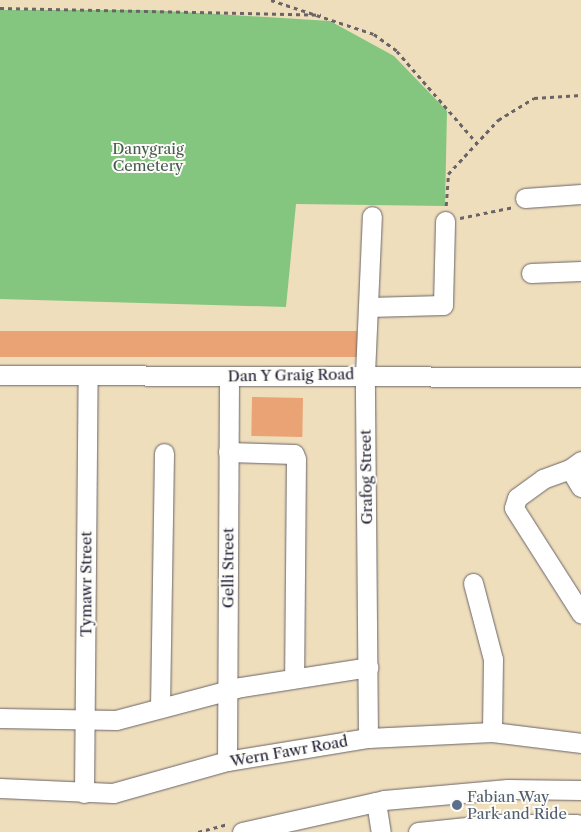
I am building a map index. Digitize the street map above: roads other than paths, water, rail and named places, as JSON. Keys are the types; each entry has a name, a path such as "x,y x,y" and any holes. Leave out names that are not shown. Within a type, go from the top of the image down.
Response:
{"street":[{"path":"525,198 581,194"},
{"name":"Grafog Street","path":"368,738 365,374 372,216"},
{"path":"368,307 442,305 445,221"},
{"path":"531,273 581,271"},
{"name":"Dan Y Graig Road","path":"0,374 229,376 365,374 581,377"},
{"name":"Tymawr Street","path":"84,793 88,376"},
{"name":"Gelli Street","path":"227,761 229,376"},
{"path":"228,452 294,454 296,459 294,678"},
{"path":"160,708 164,453"},
{"path":"581,487 575,465 543,479 517,498 514,508 581,613"},
{"path":"473,583 493,659 492,732"},
{"path":"0,718 116,720 227,691 294,678 368,667"},
{"name":"Wern Fawr Road","path":"0,788 84,793 133,791 227,761 368,738 492,732 581,743"},
{"path":"254,831 376,802 508,790 581,790"},
{"path":"376,802 381,832"},
{"path":"418,832 496,824 579,824"},
{"path":"549,832 579,824"}],"place":[{"name":"Fabian Way Park and Ride","path":"457,805"}],"park label":[{"name":"Danygraig Cemetery","path":"148,156"}]}
